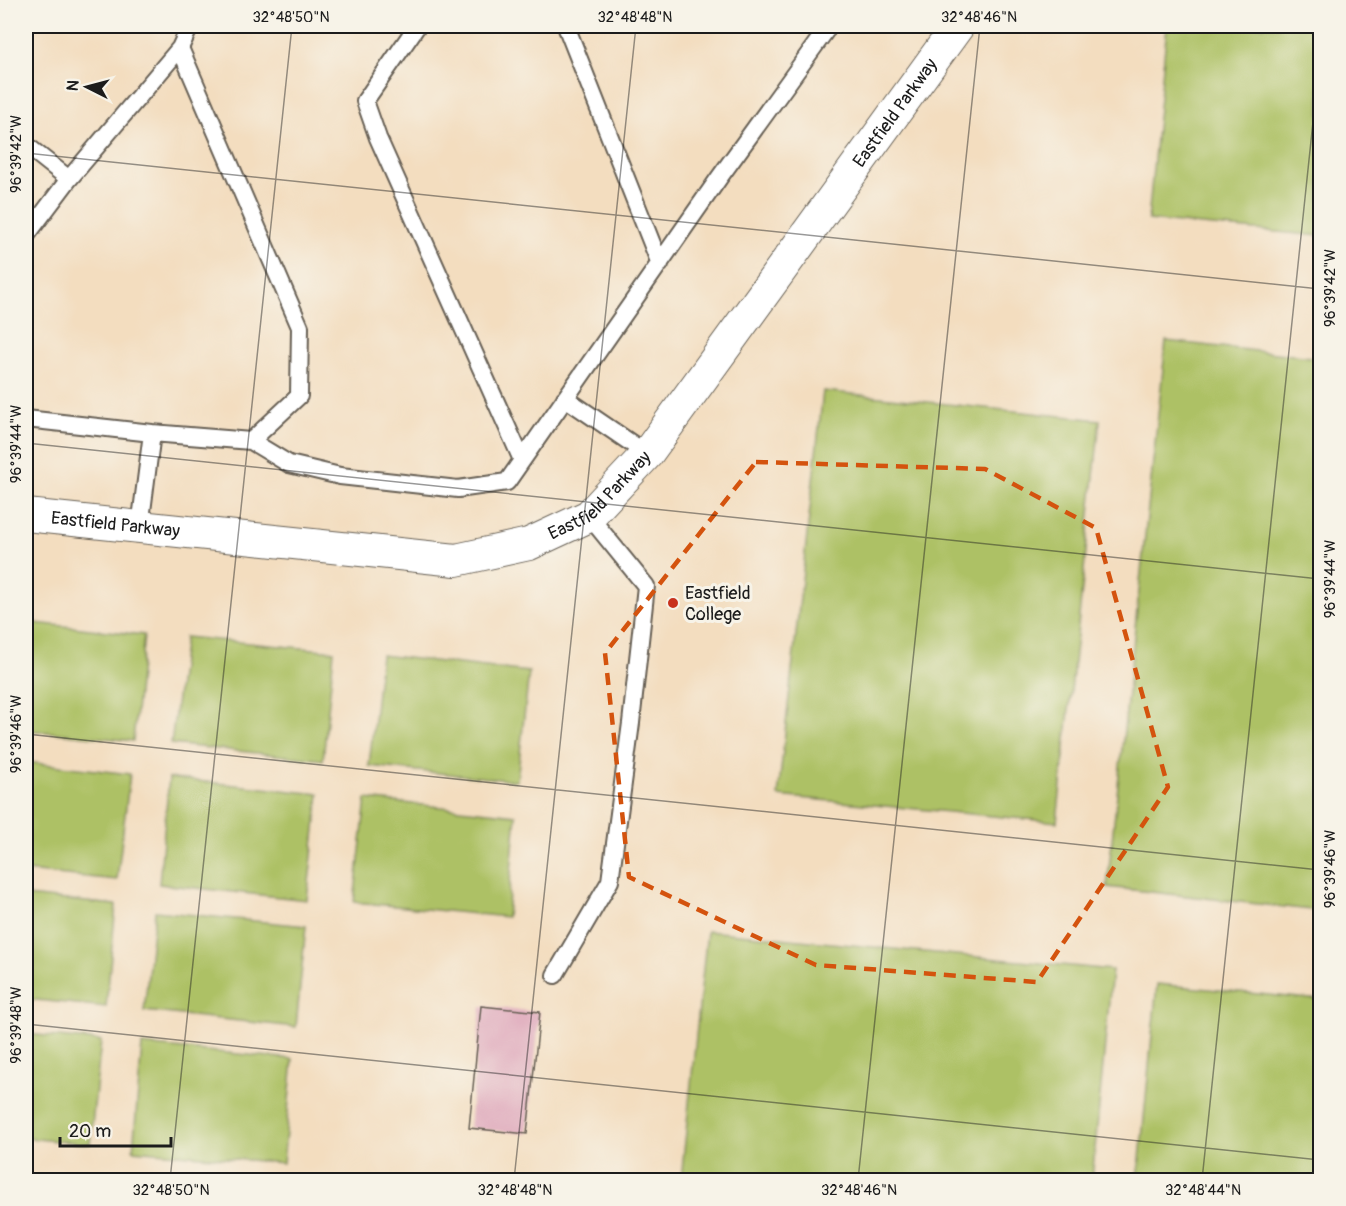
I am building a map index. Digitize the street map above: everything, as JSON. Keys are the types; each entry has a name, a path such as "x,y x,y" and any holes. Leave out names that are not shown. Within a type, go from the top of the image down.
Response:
{"street":[{"name":"Eastfield Parkway","path":"26,515 456,560 529,544 589,516 647,454 953,27"}],"lane":[{"path":"26,236 69,179 180,48 190,26"},
{"path":"417,26 365,101 378,138 522,460"},
{"path":"566,26 660,264"},
{"path":"26,419 251,441 290,464 340,476 458,489 507,482 829,26"},
{"path":"180,48 300,327 299,396 251,441"},
{"path":"26,145 69,179"},
{"path":"565,398 647,454"},
{"path":"140,527 152,433"},
{"path":"555,975 610,882 646,586 589,516"}],"highlighted area":[{"path":"756,462 985,469 1096,528 1168,787 1037,982 816,965 629,877 605,653"}],"green space":[{"path":"1167,26 1320,26 1320,236 1148,220"},
{"path":"1166,341 1320,358 1320,911 1107,887"},
{"path":"823,391 1100,420 1057,822 778,796"},
{"path":"26,622 144,635 133,741 26,730"},
{"path":"185,637 334,651 323,760 171,744"},
{"path":"381,655 529,672 517,781 369,766"},
{"path":"26,762 130,774 117,880 26,871"},
{"path":"169,778 319,794 307,900 159,884"},
{"path":"366,799 516,815 507,917 354,902"},
{"path":"26,896 116,905 106,1007 26,999"},
{"path":"155,911 306,926 296,1027 144,1011"},
{"path":"707,931 1112,970 1092,1180 681,1180"},
{"path":"1157,984 1320,1000 1320,1180 1138,1180"},
{"path":"26,1034 101,1041 90,1144 26,1138"},
{"path":"142,1045 293,1059 283,1163 133,1150"}],"building":[{"path":"481,1006 540,1012 527,1134 469,1128"}],"place":[{"name":"Eastfield College","path":"673,603"}]}
